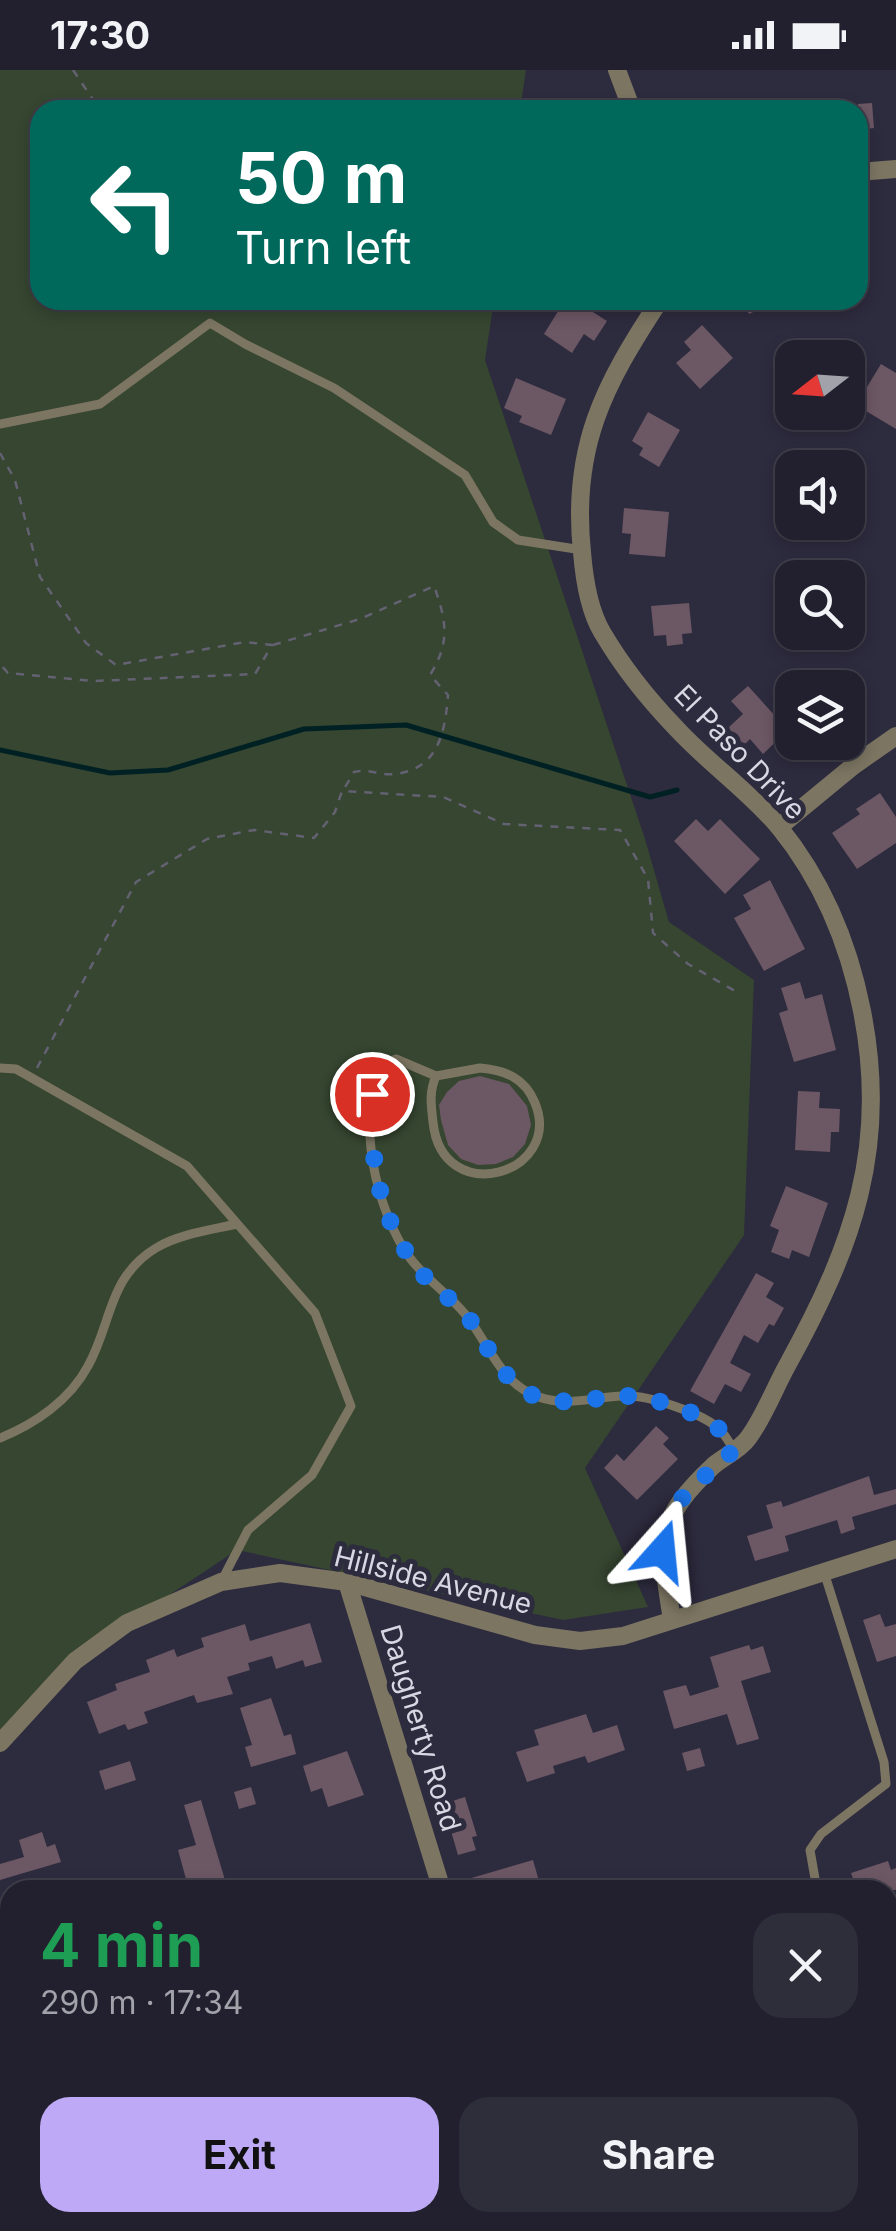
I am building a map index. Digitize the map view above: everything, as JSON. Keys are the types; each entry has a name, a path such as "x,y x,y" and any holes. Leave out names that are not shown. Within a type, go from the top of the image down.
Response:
{"street":[{"path":"617,70 628,100"},
{"path":"868,171 896,169"},
{"name":"El Paso Drive","path":"653,310 602,400 582,460 578,513 584,573 600,629 631,675 676,728 778,827 808,869 837,924 852,966 872,1066 873,1122 854,1222 820,1308 748,1440 703,1476 671,1512 662,1551 672,1620"},
{"path":"778,827 852,766 896,736"},
{"name":"Hillside Avenue","path":"0,1743 75,1661 126,1623 221,1582 280,1573 346,1582 536,1635 580,1641 623,1636 896,1548"},
{"name":"Daugherty Road","path":"346,1582 439,1880"}],"lane":[{"path":"0,424 100,404 210,323 334,388 465,475 493,522 518,540 582,550"},
{"path":"0,1058 187,1166 315,1313 351,1406 312,1475 248,1530 221,1582"},
{"path":"436,1076 430,1091 434,1136 453,1164 468,1172 501,1173 516,1166 528,1154 539,1123 537,1106 529,1090 498,1069 480,1068 436,1076 396,1060 386,1063 372,1094 370,1128 384,1208 395,1235 428,1281 460,1308 499,1367 524,1390 553,1400 642,1396 661,1400 720,1428 734,1450"},
{"path":"0,1068 16,1068"},
{"path":"0,1438 36,1420 73,1389 89,1364 111,1300 140,1260 158,1246 237,1224"},
{"path":"814,1880 810,1850 822,1834 886,1784 884,1762 824,1572"}],"path":[{"path":"73,70 93,100"},
{"path":"0,453 15,480 40,576 86,643 116,665 244,642 272,646 360,619 434,586 447,621 439,662 430,674 448,695 446,718 434,754 417,770 390,775 364,769 354,772 335,812 314,838 254,830 207,840 136,882 32,1078"},
{"path":"0,664 8,673 94,682 254,674 272,646"},
{"path":"342,792 442,797 504,824 620,830 648,879 653,934 688,964 735,991"}],"green space":[{"path":"0,70 526,70 522,100 30,100 30,310 492,310 485,360 645,839 669,922 754,980 744,1235 585,1468 648,1607 563,1620 237,1550 127,1623 0,1743"}],"building":[{"path":"868,103 872,103 874,128 868,129"},
{"path":"559,310 590,310 607,321 594,341 584,334 572,353 544,334"},
{"path":"702,325 733,358 700,389 676,363 691,350 684,342"},
{"path":"881,364 896,373 896,429 865,410 865,390"},
{"path":"516,378 566,399 551,435 519,422 522,416 504,408"},
{"path":"648,412 680,430 659,467 639,455 643,448 632,441"},
{"path":"624,508 669,512 665,557 629,554 631,534 622,533"},
{"path":"689,603 692,633 682,634 683,644 667,646 666,635 654,636 651,606"},
{"path":"748,686 775,716 775,742 763,754 750,739 744,745 728,728 743,714 731,701"},
{"path":"880,793 896,817 896,843 857,869 832,833 860,814 856,809"},
{"path":"696,819 708,831 720,819 760,859 725,894 674,841"},
{"path":"770,880 805,949 764,971 734,918 751,909 743,895"},
{"path":"800,982 805,999 822,994 836,1050 794,1062 779,1013 788,1010 781,988"},
{"path":"480,1076 509,1084 527,1106 531,1125 525,1144 513,1157 496,1164 478,1165 461,1159 448,1145 441,1120 439,1105 447,1092 459,1081"},
{"path":"798,1091 820,1092 819,1108 840,1109 839,1132 831,1132 830,1152 795,1150"},
{"path":"786,1186 828,1203 809,1257 792,1250 789,1259 771,1252 779,1230 770,1226"},
{"path":"756,1273 774,1283 766,1297 784,1308 758,1343 744,1335 730,1363 751,1374 741,1392 725,1384 714,1404 690,1391"},
{"path":"656,1426 669,1438 663,1444 678,1459 637,1500 604,1468 617,1454 624,1461"},
{"path":"869,1476 874,1495 896,1489 896,1504 852,1517 855,1529 841,1534 837,1520 785,1536 789,1551 755,1561 747,1536 773,1528 766,1505 781,1501 783,1507"},
{"path":"880,1614 885,1627 896,1624 896,1656 877,1662 863,1620"},
{"path":"310,1623 322,1662 305,1667 303,1660 276,1669 272,1656 248,1663 250,1670 227,1677 233,1694 197,1703 194,1695 144,1712 148,1723 128,1730 125,1724 99,1734 87,1702 117,1690 115,1684 150,1672 146,1660 174,1649 177,1657 204,1647 201,1638 245,1624 250,1641"},
{"path":"749,1645 751,1650 763,1646 771,1672 741,1681 759,1739 737,1745 727,1714 674,1729 663,1691 686,1685 690,1696 719,1687 710,1657"},
{"path":"271,1698 284,1736 291,1734 296,1754 251,1767 245,1747 252,1745 240,1708"},
{"path":"586,1714 593,1733 617,1725 625,1750 588,1763 585,1756 553,1766 555,1773 527,1782 516,1752 539,1745 534,1730"},
{"path":"700,1748 705,1766 687,1771 682,1753"},
{"path":"347,1751 364,1795 328,1807 322,1788 311,1792 303,1766"},
{"path":"130,1761 136,1780 105,1790 99,1771"},
{"path":"251,1787 256,1804 239,1809 234,1792"},
{"path":"465,1797 477,1836 472,1837 476,1850 458,1855 443,1804"},
{"path":"201,1800 225,1880 186,1880 178,1850 196,1845 184,1805"},
{"path":"42,1832 47,1847 55,1844 61,1862 0,1880 0,1864 24,1857 19,1840"},
{"path":"533,1860 539,1880 468,1880"},
{"path":"888,1861 891,1870 896,1868 896,1880 853,1880 851,1873"}],"waterway":[{"path":"0,750 110,773 168,770 304,729 406,725 650,797 677,790"}],"route":[{"path":"372,1094 370,1128 375,1166 384,1208 395,1235 428,1281 460,1308 512,1380 538,1397 553,1400 642,1396 661,1400 720,1428 734,1450 689,1490 671,1512 662,1551"}]}
